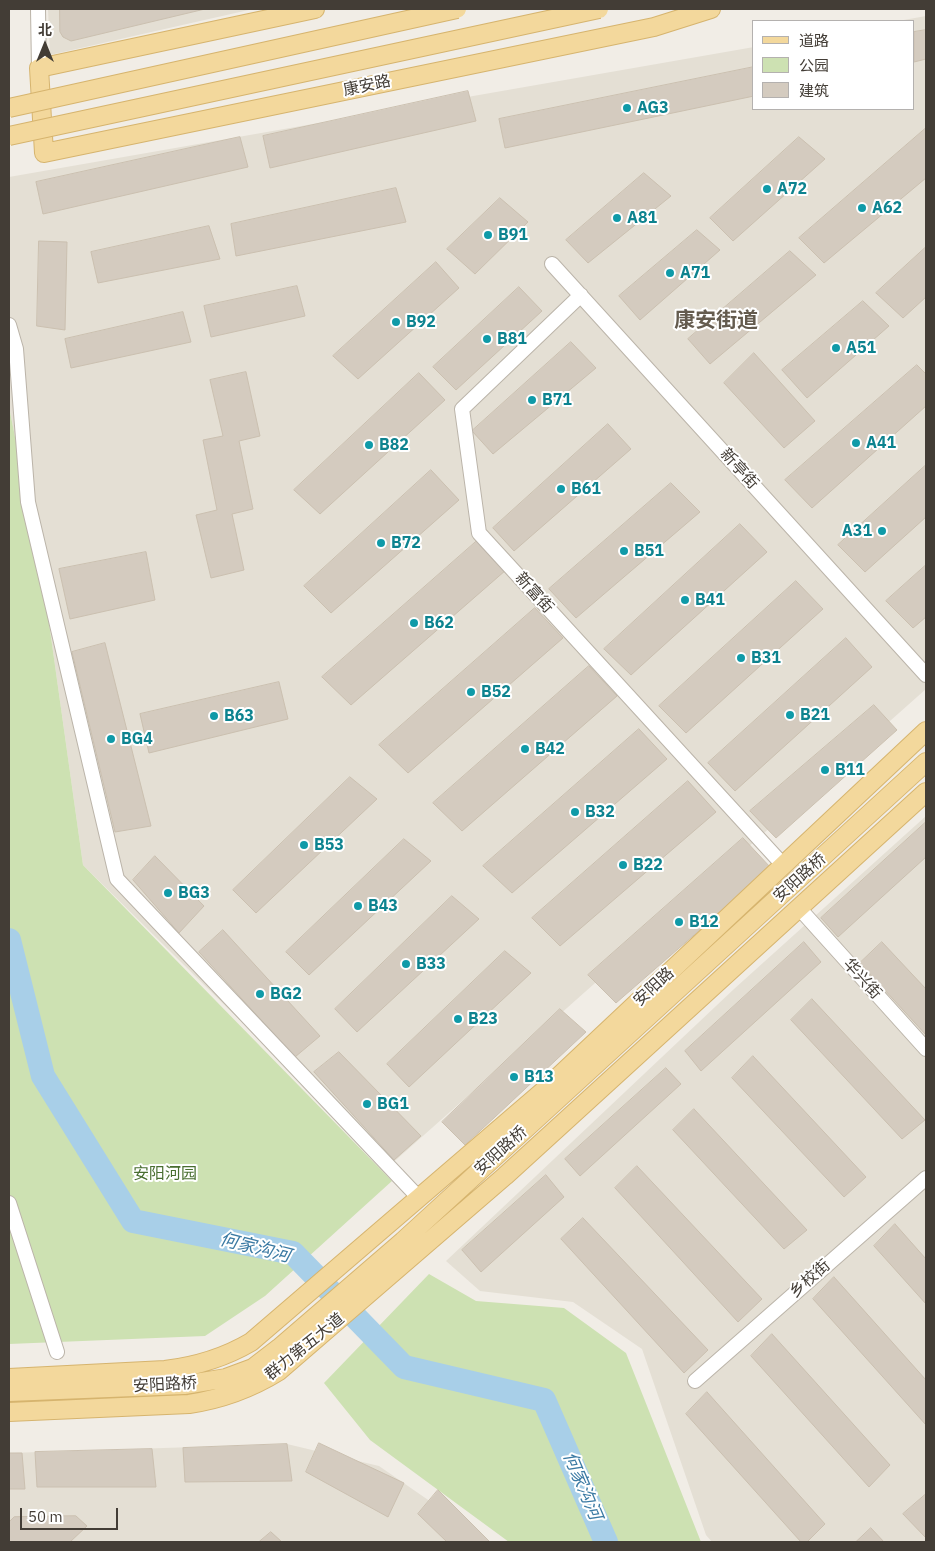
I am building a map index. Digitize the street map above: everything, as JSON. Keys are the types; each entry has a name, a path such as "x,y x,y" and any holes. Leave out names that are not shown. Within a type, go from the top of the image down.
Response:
{"main road":[{"path":"39,68 315,9"},
{"path":"9,108 457,9"},
{"name":"康安路","path":"9,136 599,9"},
{"name":"康安路","path":"39,68 44,153 654,28 711,9"},
{"name":"安阳路","path":"9,1378 191,1367 212,1362 234,1352 275,1324 542,1092 926,731"},
{"name":"安阳路桥","path":"9,1392 184,1385 226,1378 253,1368 279,1348 403,1241 926,762"},
{"path":"799,908 926,792"},
{"name":"群力第五大道","path":"9,1412 188,1404 214,1400 257,1384 299,1356 504,1176 799,908"}],"street":[{"path":"38,9 39,68"},
{"name":"新亭街","path":"552,264 926,675"},
{"name":"新富街","path":"580,295 462,410 479,533 784,866"},
{"path":"9,324 16,349 28,502 118,879 419,1198"},
{"name":"华兴街","path":"799,908 926,1049"},
{"name":"乡校街","path":"695,1381 926,1178"},
{"path":"9,1203 56,1352"}],"shaded area":[{"path":"48,9 253,9 50,55"},
{"path":"926,16 926,689 388,1167 83,865 41,566 9,407 9,177 752,47 752,110 915,110 915,20 904,20"},
{"path":"926,816 926,1542 712,1542 706,1535 642,1349 573,1302 480,1291 446,1261 734,989"},
{"path":"287,1444 379,1466 489,1542 9,1542 9,1453"}],"green space":[{"name":"安阳河园","path":"9,407 41,566 83,865 392,1181 265,1296 205,1336 9,1344"},
{"path":"429,1274 476,1301 564,1308 626,1353 701,1542 509,1542 370,1440 324,1383"}],"building":[{"path":"60,9 205,9 71,41 63,37 60,32"},
{"path":"926,30 926,59 915,62 915,32"},
{"name":"AG3","path":"752,67 752,96 505,148 499,119"},
{"path":"468,91 476,121 270,168 263,136"},
{"name":"A62","path":"926,128 926,178 824,263 799,238"},
{"path":"240,137 248,167 43,214 36,182"},
{"name":"A72","path":"799,137 825,159 733,241 710,218"},
{"name":"A81","path":"644,173 671,196 588,263 566,240"},
{"path":"396,188 406,222 236,256 231,224"},
{"name":"B91","path":"500,198 528,222 475,274 447,249"},
{"path":"209,226 220,259 98,283 91,252"},
{"name":"A71","path":"697,230 720,250 640,320 619,296"},
{"path":"39,241 67,242 65,330 37,326"},
{"path":"926,247 926,297 903,318 876,293"},
{"path":"790,251 816,275 710,364 688,339"},
{"name":"B92","path":"436,262 459,288 358,379 333,356"},
{"path":"297,286 305,316 211,337 204,306"},
{"name":"B81","path":"519,287 542,311 456,390 433,367"},
{"name":"A51","path":"863,301 889,326 807,398 782,370"},
{"path":"183,312 191,342 71,368 65,339"},
{"name":"B71","path":"571,342 596,368 493,454 472,431"},
{"path":"754,353 815,421 784,448 724,383"},
{"name":"A41","path":"917,365 926,374 926,406 812,508 785,480"},
{"path":"246,372 260,436 239,441 253,509 232,514 244,570 211,578 196,515 217,510 203,440 223,436 210,380"},
{"name":"B82","path":"419,373 445,400 320,514 294,490"},
{"name":"B61","path":"608,424 631,449 514,551 493,528"},
{"name":"A31","path":"926,465 926,517 865,572 838,545"},
{"name":"B72","path":"431,470 459,500 331,613 304,586"},
{"name":"B51","path":"671,483 700,512 576,618 549,589"},
{"name":"B41","path":"740,524 767,552 631,675 604,649"},
{"name":"B62","path":"478,540 506,570 351,705 322,677"},
{"path":"146,552 155,600 70,619 59,569"},
{"path":"926,565 926,617 913,628 886,601"},
{"name":"B31","path":"796,581 823,609 686,733 659,706"},
{"name":"B52","path":"535,608 563,638 408,773 379,745"},
{"name":"B21","path":"846,638 872,667 735,791 708,763"},
{"name":"BG4","path":"105,643 151,826 115,832 72,652"},
{"name":"B42","path":"589,666 617,696 462,831 433,803"},
{"name":"B63","path":"279,682 288,719 149,753 140,714"},
{"name":"B11","path":"874,705 897,730 776,838 750,811"},
{"name":"B32","path":"639,729 667,759 512,893 483,866"},
{"name":"B53","path":"350,777 377,799 256,913 233,890"},
{"name":"B22","path":"688,781 716,812 560,946 532,918"},
{"path":"926,822 926,857 838,937 821,918"},
{"name":"B12","path":"743,838 771,868 616,1003 588,975"},
{"name":"B43","path":"404,839 431,861 309,975 286,952"},
{"name":"BG3","path":"155,856 204,906 179,933 133,880"},
{"name":"B33","path":"452,896 479,919 357,1032 335,1009"},
{"name":"BG2","path":"223,930 320,1036 295,1057 199,952"},
{"path":"804,942 821,962 701,1071 685,1051"},
{"path":"882,942 926,989 926,1035 860,963"},
{"name":"B23","path":"505,951 531,973 409,1087 387,1064"},
{"path":"812,999 925,1120 902,1139 791,1020"},
{"name":"B13","path":"560,1009 586,1032 465,1145 442,1122"},
{"name":"BG1","path":"339,1052 421,1136 394,1160 314,1072"},
{"path":"753,1056 866,1177 844,1197 732,1078"},
{"path":"666,1068 681,1084 580,1176 565,1159"},
{"path":"694,1109 807,1230 784,1249 673,1130"},
{"path":"637,1166 762,1299 738,1322 615,1188"},
{"path":"546,1175 564,1197 481,1272 462,1250"},
{"path":"583,1218 708,1350 684,1373 561,1239"},
{"path":"895,1224 926,1259 926,1304 874,1246"},
{"path":"834,1277 926,1380 926,1425 813,1299"},
{"path":"772,1334 890,1465 869,1487 751,1356"},
{"path":"707,1392 825,1524 807,1542 801,1542 686,1414"},
{"path":"319,1443 404,1483 388,1517 306,1472"},
{"path":"287,1444 292,1481 185,1482 183,1448"},
{"path":"152,1449 156,1487 37,1487 35,1452"},
{"path":"9,1453 22,1453 25,1489 9,1489"},
{"path":"438,1490 490,1542 447,1542 418,1514"},
{"path":"926,1494 926,1538 903,1514"},
{"path":"76,1516 87,1526 70,1542 9,1542 9,1522 14,1517"},
{"path":"871,1528 884,1542 856,1542"},
{"path":"271,1532 282,1542 259,1542"}],"waterway":[{"name":"何家沟河","path":"9,940 43,1076 133,1221 293,1253 404,1367 544,1400 606,1542"}],"place":[{"name":"AG3","path":"627,108"},
{"name":"A72","path":"767,189"},
{"name":"A62","path":"862,208"},
{"name":"A81","path":"617,218"},
{"name":"B91","path":"488,235"},
{"name":"A71","path":"670,273"},
{"name":"B92","path":"396,322"},
{"name":"B81","path":"487,339"},
{"name":"A51","path":"836,348"},
{"name":"B71","path":"532,400"},
{"name":"A41","path":"856,443"},
{"name":"B82","path":"369,445"},
{"name":"B61","path":"561,489"},
{"name":"A31","path":"882,531"},
{"name":"B72","path":"381,543"},
{"name":"B51","path":"624,551"},
{"name":"B41","path":"685,600"},
{"name":"B62","path":"414,623"},
{"name":"B31","path":"741,658"},
{"name":"B52","path":"471,692"},
{"name":"B21","path":"790,715"},
{"name":"B63","path":"214,716"},
{"name":"BG4","path":"111,739"},
{"name":"B42","path":"525,749"},
{"name":"B11","path":"825,770"},
{"name":"B32","path":"575,812"},
{"name":"B53","path":"304,845"},
{"name":"B22","path":"623,865"},
{"name":"BG3","path":"168,893"},
{"name":"B43","path":"358,906"},
{"name":"B12","path":"679,922"},
{"name":"B33","path":"406,964"},
{"name":"BG2","path":"260,994"},
{"name":"B23","path":"458,1019"},
{"name":"B13","path":"514,1077"},
{"name":"BG1","path":"367,1104"}],"district":[{"name":"康安街道","path":"716,321"}]}
